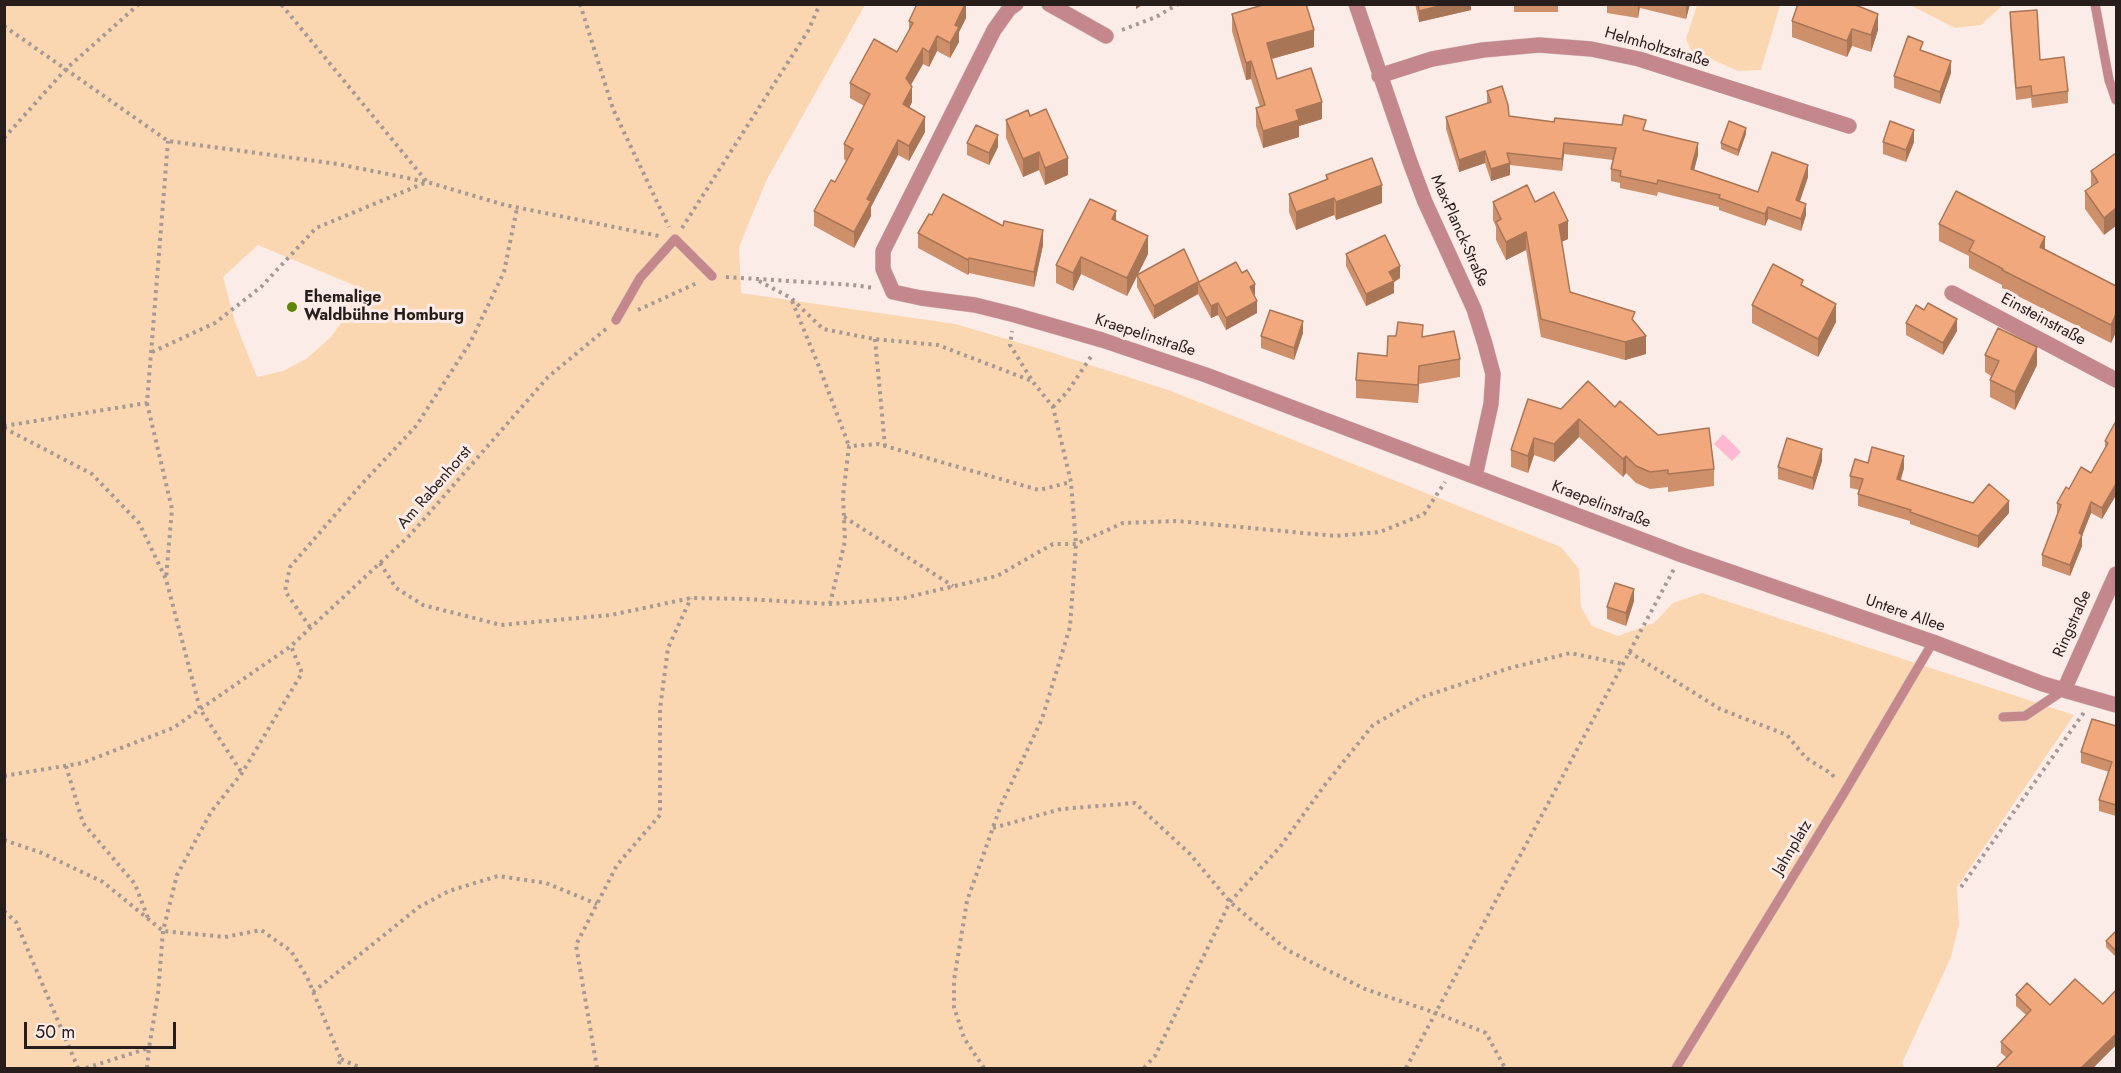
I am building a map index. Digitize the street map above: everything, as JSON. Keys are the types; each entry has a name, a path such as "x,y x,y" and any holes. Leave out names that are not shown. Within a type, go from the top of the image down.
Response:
{"street":[{"path":"893,292 883,268 883,251 994,30 1009,9 1016,4"},
{"path":"1049,4 1106,36"},
{"name":"Max-Planck-Straße","path":"1356,4 1379,76 1425,202 1474,309 1493,374 1491,404 1475,476"},
{"name":"Helmholtzstraße","path":"1379,76 1432,59 1483,50 1539,45 1591,49 1639,59 1849,126"},
{"name":"Kraepelinstraße","path":"893,292 975,305 1102,340 1206,375 1682,555"},
{"name":"Einsteinstraße","path":"1952,292 2116,380"},
{"name":"Untere Allee","path":"1682,555 2064,690 2116,705"},
{"name":"Ringstraße","path":"2064,690 2116,574"}],"lane":[{"path":"2095,4 2109,80 2116,100"},
{"path":"616,321 639,278 675,239 712,276"},
{"name":"Jahnplatz","path":"1676,1068 1933,642"},
{"path":"2003,717 2025,716 2064,690"}],"path":[{"path":"4,138 66,69 139,4"},
{"path":"281,4 427,182"},
{"path":"579,4 613,110 675,239"},
{"path":"581,11 586,4"},
{"path":"675,239 808,31 820,4"},
{"path":"1106,36 1156,17 1178,4"},
{"path":"4,26 168,141 338,164 427,182 517,208 675,239"},
{"path":"166,579 172,509 147,403 168,141"},
{"path":"152,352 215,323 261,287 316,228 427,182"},
{"path":"310,627 285,591 290,567 416,426 470,343 504,272 517,208"},
{"name":"Am Rabenhorst","path":"4,776 82,763 173,728 291,646 411,535 548,377 616,321 712,276 853,285 893,292"},
{"path":"756,279 791,298 822,329 874,339 938,345 1033,382"},
{"path":"791,298 849,446 843,496 845,541 830,604"},
{"path":"984,1068 964,1038 954,1007 954,980 967,901 1001,805 1042,718 1070,627 1077,544 1071,482 1053,407 1033,382 1010,345 1015,315"},
{"path":"874,339 885,446"},
{"path":"1053,407 1068,392 1102,340"},
{"path":"4,427 147,403"},
{"path":"4,427 92,474 139,524 166,579 200,709 242,773"},
{"path":"849,446 878,444 1039,490 1071,482"},
{"path":"380,563 396,588 423,605 501,625 611,615 691,598 747,598 830,604 904,598 997,576 1053,544 1077,544 1123,523 1177,521 1335,537 1380,532 1424,514 1454,469"},
{"path":"844,517 954,586"},
{"path":"1406,1068 1682,555"},
{"path":"597,1068 576,945 617,865 660,814 660,709 668,648 691,598"},
{"path":"147,1068 158,994 163,931 177,875 211,812 242,773 302,673 291,646"},
{"path":"1629,652 1720,709 1787,735 1806,758 1832,774 1844,793"},
{"path":"1144,1068 1155,1056 1230,902 1280,847 1324,786 1373,725 1422,697 1510,668 1570,653 1623,664"},
{"path":"1961,887 2094,699"},
{"path":"66,766 83,823 135,884 148,919"},
{"path":"993,829 1061,809 1135,803 1190,854 1230,902 1287,950 1365,989 1486,1033 1505,1068"},
{"path":"4,840 42,852 103,882 163,931 225,937 261,930 291,951 307,977 341,1059 338,1068"},
{"path":"313,992 418,907 449,891 498,876 546,883 597,904"},
{"path":"4,911 16,922 78,1068"},
{"path":"86,1068 149,1048"},
{"path":"341,1059 361,1068"}],"shaded area":[{"path":"2003,4 1981,25 1955,28 1910,5"},
{"path":"5,5 865,5 767,179 739,247 741,293 955,324 1171,391 1561,547 1579,569 1581,607 1592,626 1618,636 1654,623 1673,603 1702,593 2074,715 1957,887 1959,924 1951,957 1902,1063 1905,1068 5,1068","holes":["258,245 358,287 348,314 330,338 306,359 283,371 257,377 235,322 223,277"]},
{"path":"1697,5 1780,5 1761,70 1738,71 1691,50 1686,39"},
{"path":"1723,434 1741,452 1732,461 1714,444"}],"building":[{"path":"917,4 965,4 955,25 959,27 950,43 937,36 929,52 923,48 906,78 912,87 903,104 925,117 909,146 898,140 867,199 871,201 854,232 814,211 831,180 835,182 853,149 844,144 870,94 850,83 874,39 897,52 913,23 909,21"},
{"path":"1266,4 1306,4 1314,30 1267,43 1277,79 1311,68 1322,102 1296,110 1299,120 1263,131 1256,108 1265,105 1251,61 1246,63 1232,14"},
{"path":"1418,4 1447,4 1419,11"},
{"path":"1798,4 1853,4 1878,14 1871,35 1852,29 1847,41 1792,21"},
{"path":"2037,10 2040,60 2064,57 2068,91 2032,96 2031,86 2016,88 2010,12"},
{"path":"1908,36 1923,42 1920,50 1951,61 1940,92 1894,76"},
{"path":"1502,86 1509,116 1554,122 1555,118 1622,125 1624,115 1646,120 1643,130 1698,143 1691,169 1758,192 1772,152 1808,165 1796,200 1806,204 1801,219 1768,207 1765,214 1719,198 1720,195 1658,180 1657,184 1620,176 1621,171 1611,169 1616,148 1564,143 1562,159 1507,153 1510,163 1491,169 1485,151 1459,160 1446,117 1491,102 1487,91"},
{"path":"1046,109 1068,158 1045,168 1039,152 1023,159 1006,120 1028,110 1030,116"},
{"path":"1729,121 1746,128 1738,150 1721,143"},
{"path":"1890,121 1914,130 1906,150 1883,142"},
{"path":"976,125 998,135 989,153 967,143"},
{"path":"2116,153 2116,208 2104,218 2085,191 2098,182 2091,171"},
{"path":"1372,158 1382,185 1336,202 1334,198 1296,212 1289,194 1328,179 1326,175"},
{"path":"1527,185 1535,202 1554,192 1568,221 1559,225 1570,292 1635,312 1632,319 1646,336 1625,342 1541,319 1526,232 1506,242 1496,222 1501,219 1493,202"},
{"path":"1956,191 2045,237 2040,247 2116,286 2116,314 2111,325 1969,251 1974,241 1939,224"},
{"path":"943,194 1003,226 1004,221 1043,230 1034,272 969,258 968,260 918,233 929,214 932,215"},
{"path":"1090,199 1116,211 1112,219 1148,236 1127,278 1081,257 1073,273 1056,265"},
{"path":"1385,235 1400,266 1389,272 1394,281 1366,294 1346,254"},
{"path":"1184,249 1199,282 1236,262 1242,273 1247,270 1255,284 1250,287 1257,301 1226,318 1218,303 1211,306 1198,282 1154,306 1137,275"},
{"path":"1773,264 1803,280 1801,285 1836,304 1818,339 1752,305"},
{"path":"1928,303 1957,319 1943,343 1906,323 1916,305 1924,310"},
{"path":"1270,310 1303,321 1294,348 1261,336"},
{"path":"1398,322 1423,325 1422,337 1454,331 1460,359 1419,366 1418,385 1356,380 1358,353 1387,356 1388,336 1396,336"},
{"path":"1998,328 2037,347 2015,392 1990,380 1999,361 1985,355"},
{"path":"1588,381 1615,407 1620,401 1658,435 1709,428 1714,469 1668,474 1668,470 1650,472 1636,466 1626,456 1623,459 1579,419 1554,444 1534,438 1528,456 1511,450 1528,399 1561,409"},
{"path":"2116,421 2116,484 2102,508 2091,502 2079,533 2082,535 2070,565 2042,555 2061,505 2057,503 2066,487 2069,489 2081,467 2091,473 2108,443 2105,441"},
{"path":"1787,438 1822,449 1813,478 1778,467"},
{"path":"1872,447 1904,456 1897,479 1973,503 1989,484 2009,501 1978,536 1910,512 1911,510 1858,494 1863,479 1850,476 1855,459 1868,463"},
{"path":"1615,583 1634,589 1626,613 1607,607"},
{"path":"2092,719 2116,726 2116,805 2099,800 2112,762 2081,752"},
{"path":"2116,931 2116,951 2106,941"},
{"path":"2075,979 2103,1004 2116,990 2116,1034 2081,1068 1996,1068 2012,1052 2001,1042 2031,1010 2016,995 2027,983 2050,1005"}],"place":[{"name":"Ehemalige Waldbühne Homburg","path":"292,307"}]}
